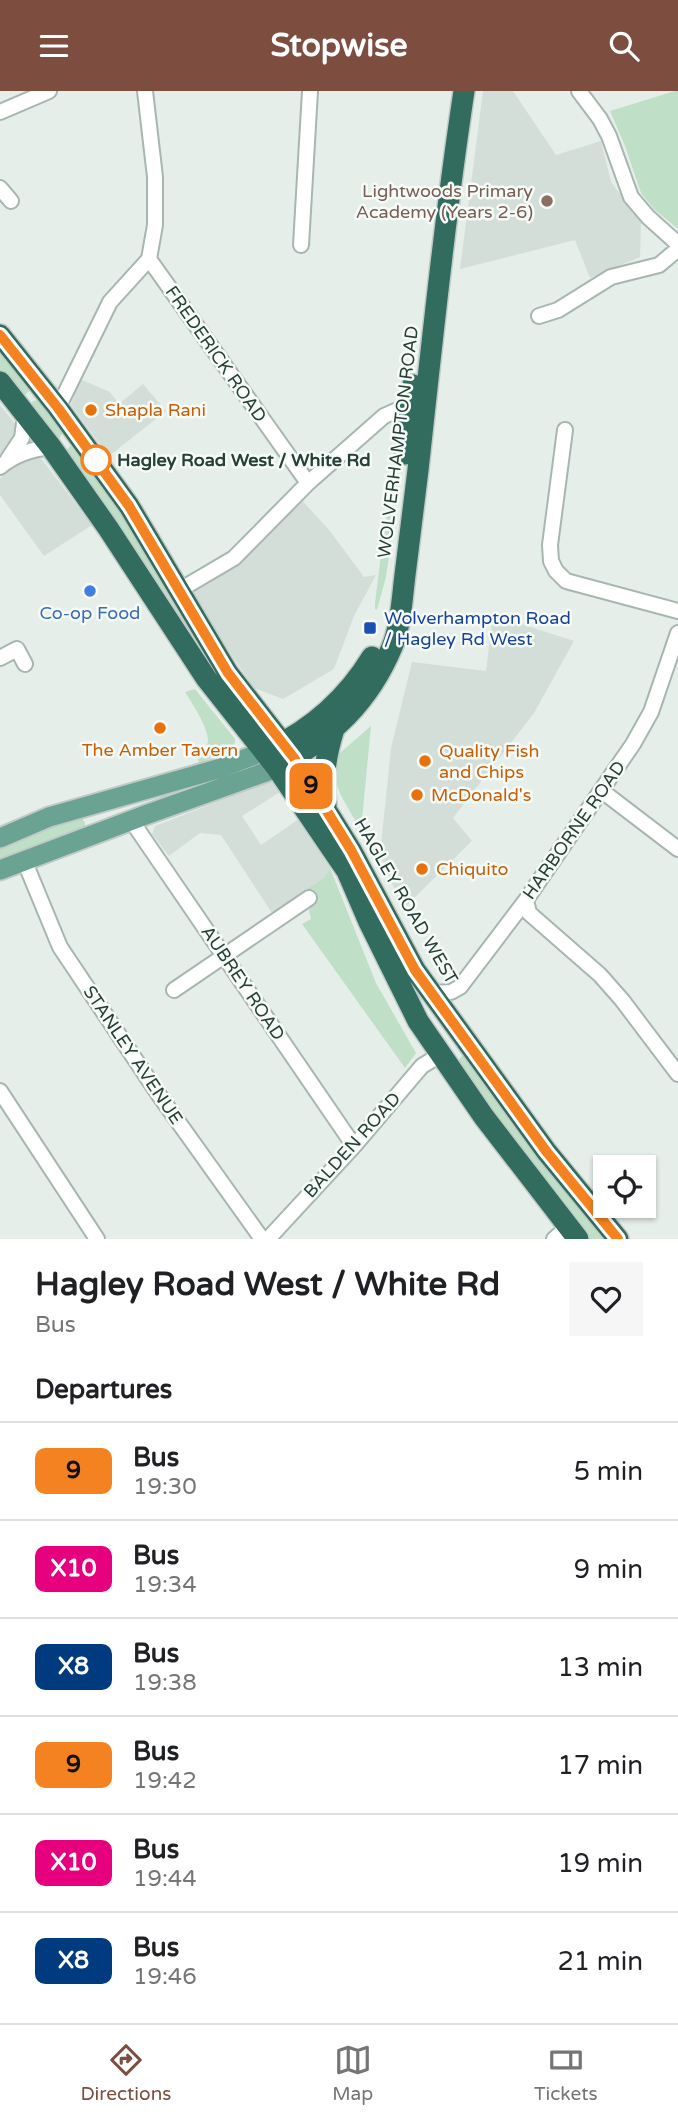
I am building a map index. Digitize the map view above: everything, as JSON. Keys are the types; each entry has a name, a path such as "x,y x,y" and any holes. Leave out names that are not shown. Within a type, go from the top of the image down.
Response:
{"highway":[{"name":"WOLVERHAMPTON ROAD","path":"280,755 334,729 351,714 383,666 397,634 434,196 449,91"},
{"name":"WOLVERHAMPTON ROAD","path":"280,755 338,703 367,666 383,634 464,91"},
{"name":"HAGLEY ROAD WEST","path":"0,335 129,506 178,591 280,755 346,871 407,1001 440,1055 567,1235"},
{"name":"HAGLEY ROAD WEST","path":"0,382 51,447 108,528 206,678 280,755 327,811 351,850 415,970 466,1047 618,1239"},
{"path":"25,416 29,396 36,394 53,402"},
{"path":"51,447 64,444 70,436 70,426"},
{"path":"327,811 324,778 326,754 334,729"},
{"path":"440,1055 453,1047 466,1047"},
{"path":"456,1078 453,1063 455,1051 466,1047"}],"main road":[{"path":"0,838 49,817 96,803 221,768 280,755"},
{"path":"0,870 139,817 280,755"},
{"path":"139,817 151,806 149,797 143,790"},
{"path":"96,803 99,820 108,829"}],"street":[{"path":"0,111 49,91"},
{"path":"53,402 110,302 149,259 155,225 155,177 145,91"},
{"path":"301,245 310,91"},
{"path":"539,316 556,304 578,299 591,287 611,277 659,265 678,246 631,197 609,136 579,91"},
{"path":"0,188 11,201"},
{"name":"FREDERICK ROAD","path":"149,259 308,482"},
{"path":"178,591 233,558 308,482 384,416 400,409 417,409"},
{"path":"4,464 22,438 25,416"},
{"path":"565,430 550,541 551,561 556,571 566,581 678,611"},
{"path":"4,464 28,451 51,447"},
{"name":"HARBORNE ROAD","path":"432,993 451,992 460,987 526,900 602,791 634,744 651,712 678,633"},
{"path":"0,658 17,649 25,664"},
{"path":"602,791 678,849"},
{"name":"AUBREY ROAD","path":"139,817 224,954 354,1146"},
{"name":"STANLEY AVENUE","path":"24,860 60,947 159,1095 262,1239"},
{"path":"526,900 529,913 600,975 622,1000 678,1074"},
{"path":"174,990 224,954 303,907"},
{"name":"BALDEN ROAD","path":"268,1239 354,1146 419,1069 440,1055"},
{"path":"419,1069 435,1069 456,1078"},
{"path":"0,1091 97,1239"}],"shaded area":[{"name":"Lightwoods Primary Academy (Years 2-6)","path":"483,91 513,91 556,155 601,141 611,182 641,221 640,257 590,278 575,240 460,269"},
{"path":"80,379 110,392 119,404 143,384 166,411 109,456 71,405"},
{"path":"0,405 21,431 19,438 0,454"},
{"path":"40,457 92,525 44,556 0,495 0,478 23,460"},
{"path":"299,497 330,531 364,577 376,575 354,616 334,669 283,699 254,688 188,590"},
{"path":"493,615 574,641 534,713 453,818 472,841 403,909 380,855 391,748 412,662 486,671"},
{"path":"273,780 280,792 242,816 261,845 299,819 330,868 325,877 272,913 221,835 200,833 169,856 152,834 155,826"}],"green space":[{"path":"678,91 678,229 654,209 641,193 610,111"},
{"path":"0,344 32,389 23,396 0,371"},
{"path":"41,400 63,433 58,440 29,409 33,401"},
{"path":"70,446 75,449 130,527 167,592 227,683 223,687 64,453"},
{"path":"390,482 397,484 389,549 383,548"},
{"path":"381,554 389,556 377,610 375,603"},
{"path":"195,689 235,739 234,749 199,763 198,759 205,750 208,739 202,721 185,692"},
{"path":"371,726 361,830 338,788 333,759"},
{"path":"81,816 85,831 0,864 0,845"},
{"path":"330,868 376,983 416,1053 405,1068 302,924 311,919 309,910 314,903 307,889 325,877"},
{"path":"462,1056 470,1056 593,1213 593,1218 597,1218 613,1239 589,1239 575,1224 461,1067 459,1059"}],"bus line":[{"name":"9","path":"0,335 58,408 129,506 228,673 294,758 351,850 415,970 546,1151 618,1239"}],"place":[{"name":"Lightwoods Primary Academy (Years 2-6)","path":"547,201"},
{"name":"Shapla Rani","path":"91,410"},
{"name":"Hagley Road West / White Rd","path":"96,460"},
{"name":"Co-op Food","path":"90,591"},
{"name":"Wolverhampton Road / Hagley Rd West","path":"370,628"},
{"name":"The Amber Tavern","path":"160,728"},
{"name":"Quality Fish and Chips","path":"425,761"},
{"name":"McDonald's","path":"417,795"},
{"name":"Chiquito","path":"422,869"}]}
